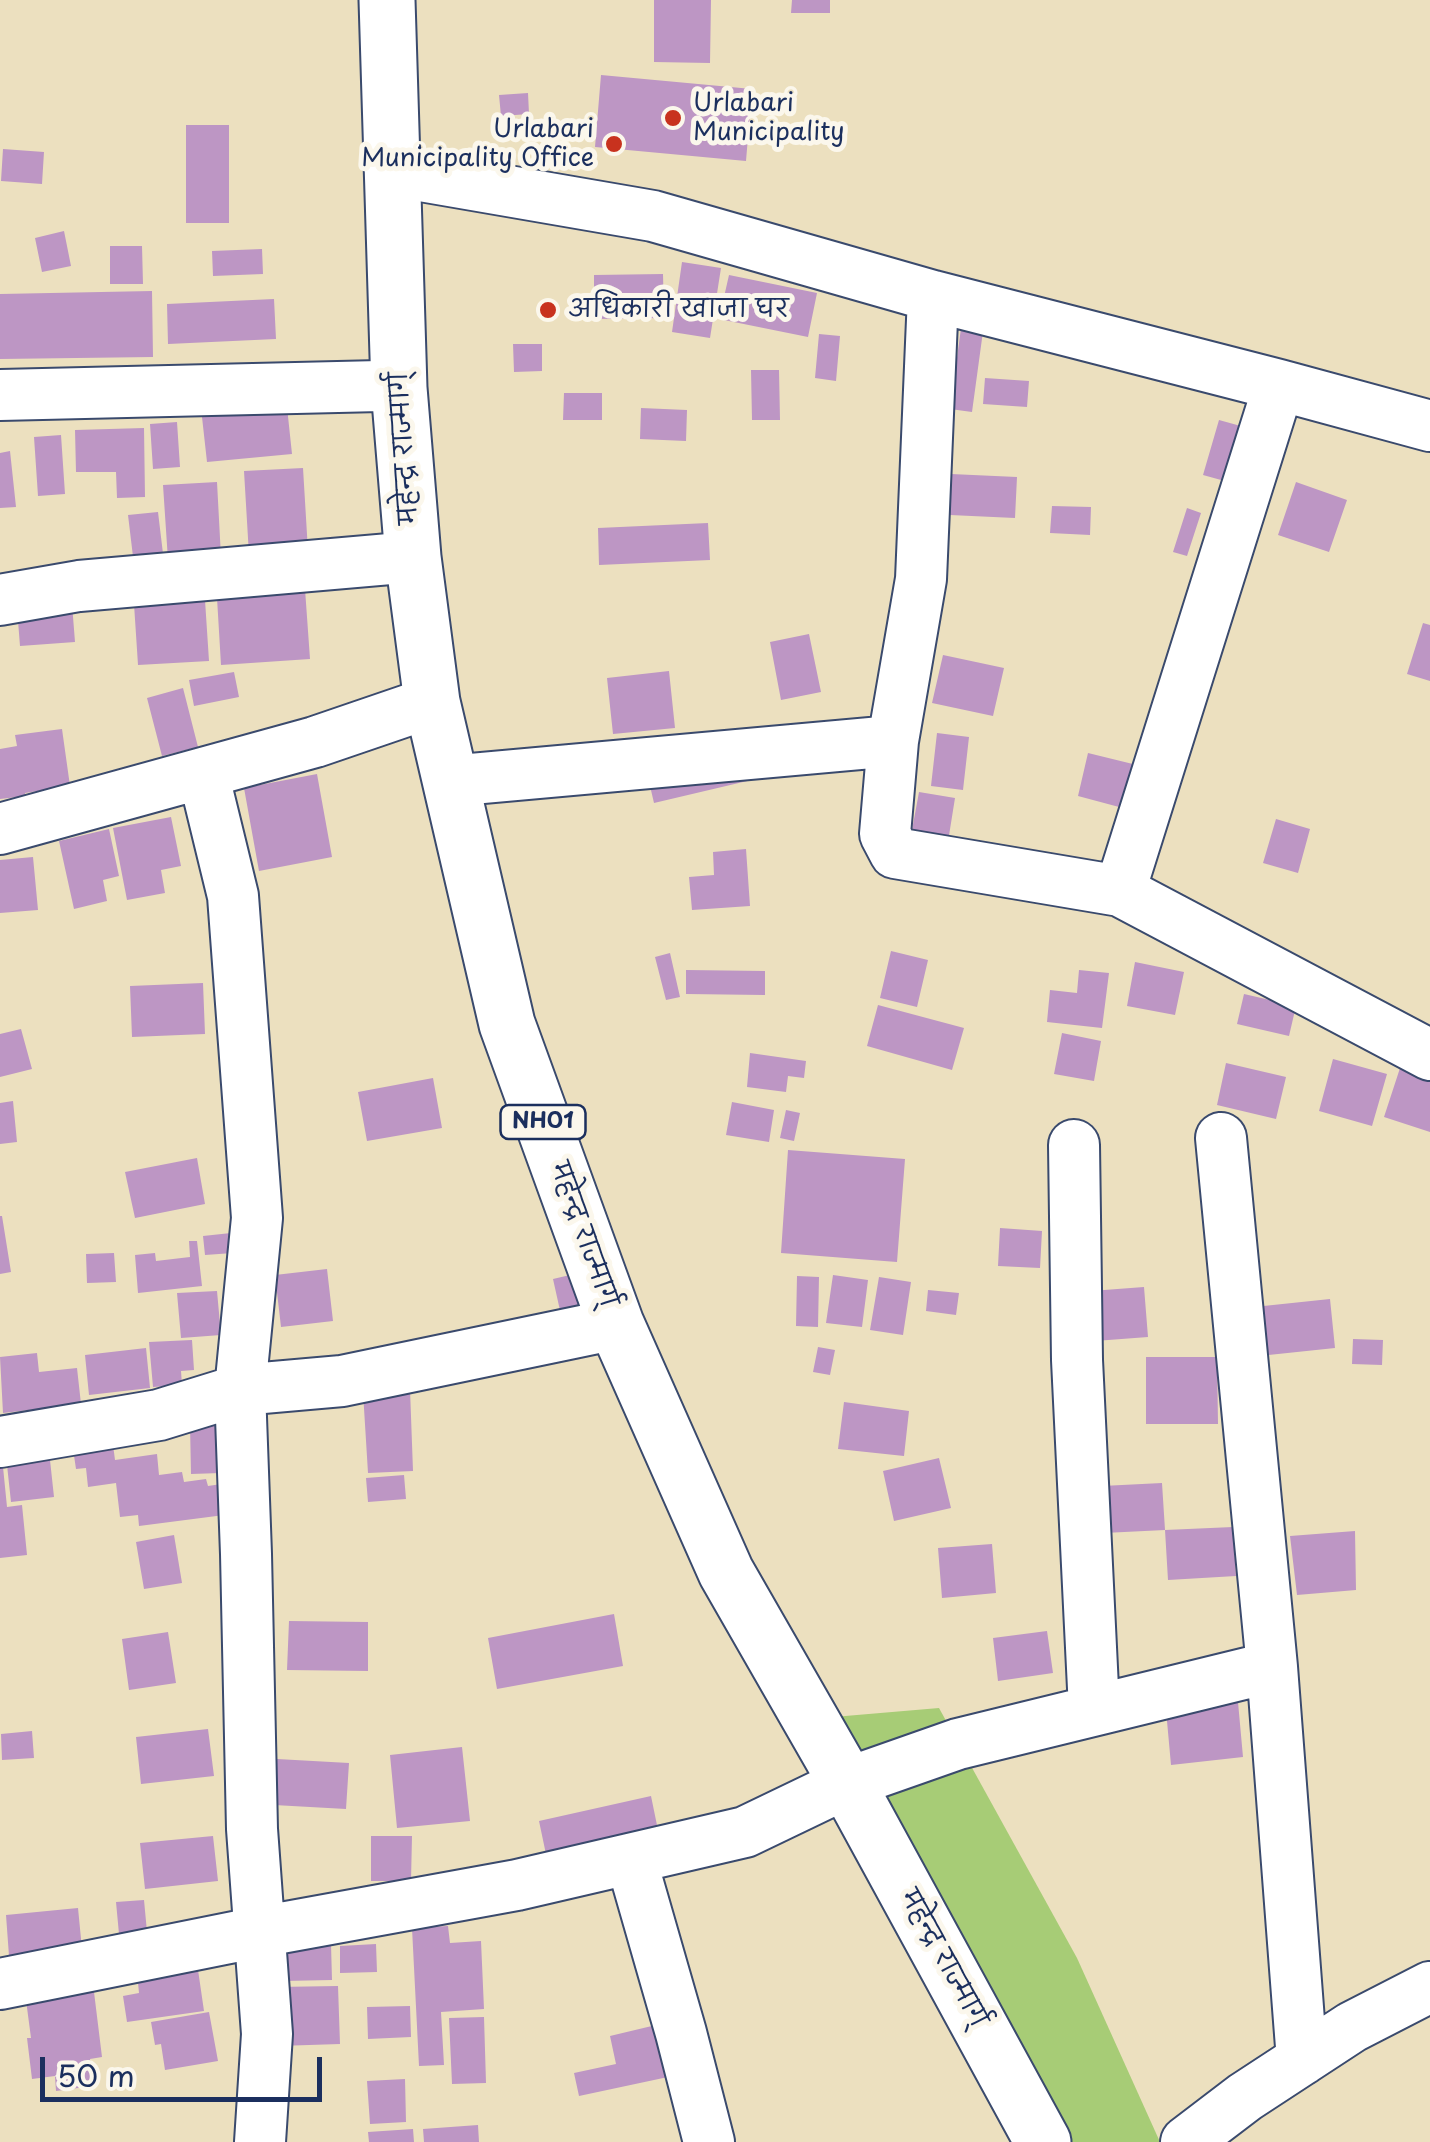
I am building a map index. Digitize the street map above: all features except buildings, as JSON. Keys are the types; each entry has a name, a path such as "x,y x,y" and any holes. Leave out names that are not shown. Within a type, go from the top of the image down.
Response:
{"highway":[{"name":"महेन्द्र राज्मार्ग्","path":"387,0 399,388 413,557 432,702 507,1024 616,1324 726,1572 1043,2142"}],"street":[{"path":"392,171 652,216 932,296 1430,426"},
{"path":"932,296 921,579 893,741 884,834 895,854 1120,891 1430,1056"},
{"path":"1120,891 1279,385"},
{"path":"0,394 399,388"},
{"path":"0,600 79,586 413,557"},
{"path":"0,828 315,742 432,702"},
{"path":"449,781 893,741"},
{"path":"203,773 233,896 257,1218 240,1390 252,1829 267,2034 260,2142"},
{"path":"1222,1138 1272,1667 1302,2060"},
{"path":"1074,1145 1077,1360 1094,1709"},
{"path":"0,1442 159,1415 240,1390 342,1381 616,1324"},
{"path":"0,1984 517,1884 745,1832 846,1784 958,1744 1272,1667"},
{"path":"630,1858 709,2142"},
{"path":"1186,2142 1245,2097 1352,2027 1430,1987"}],"green space":[{"path":"939,1708 1077,1958 1160,2142 1043,2142 810,1719"}],"place":[{"name":"Urlabari Municipality","path":"673,118"},
{"name":"Urlabari Municipality Office","path":"614,144"},
{"name":"अधिकारी खाजा घर","path":"548,310"}]}
